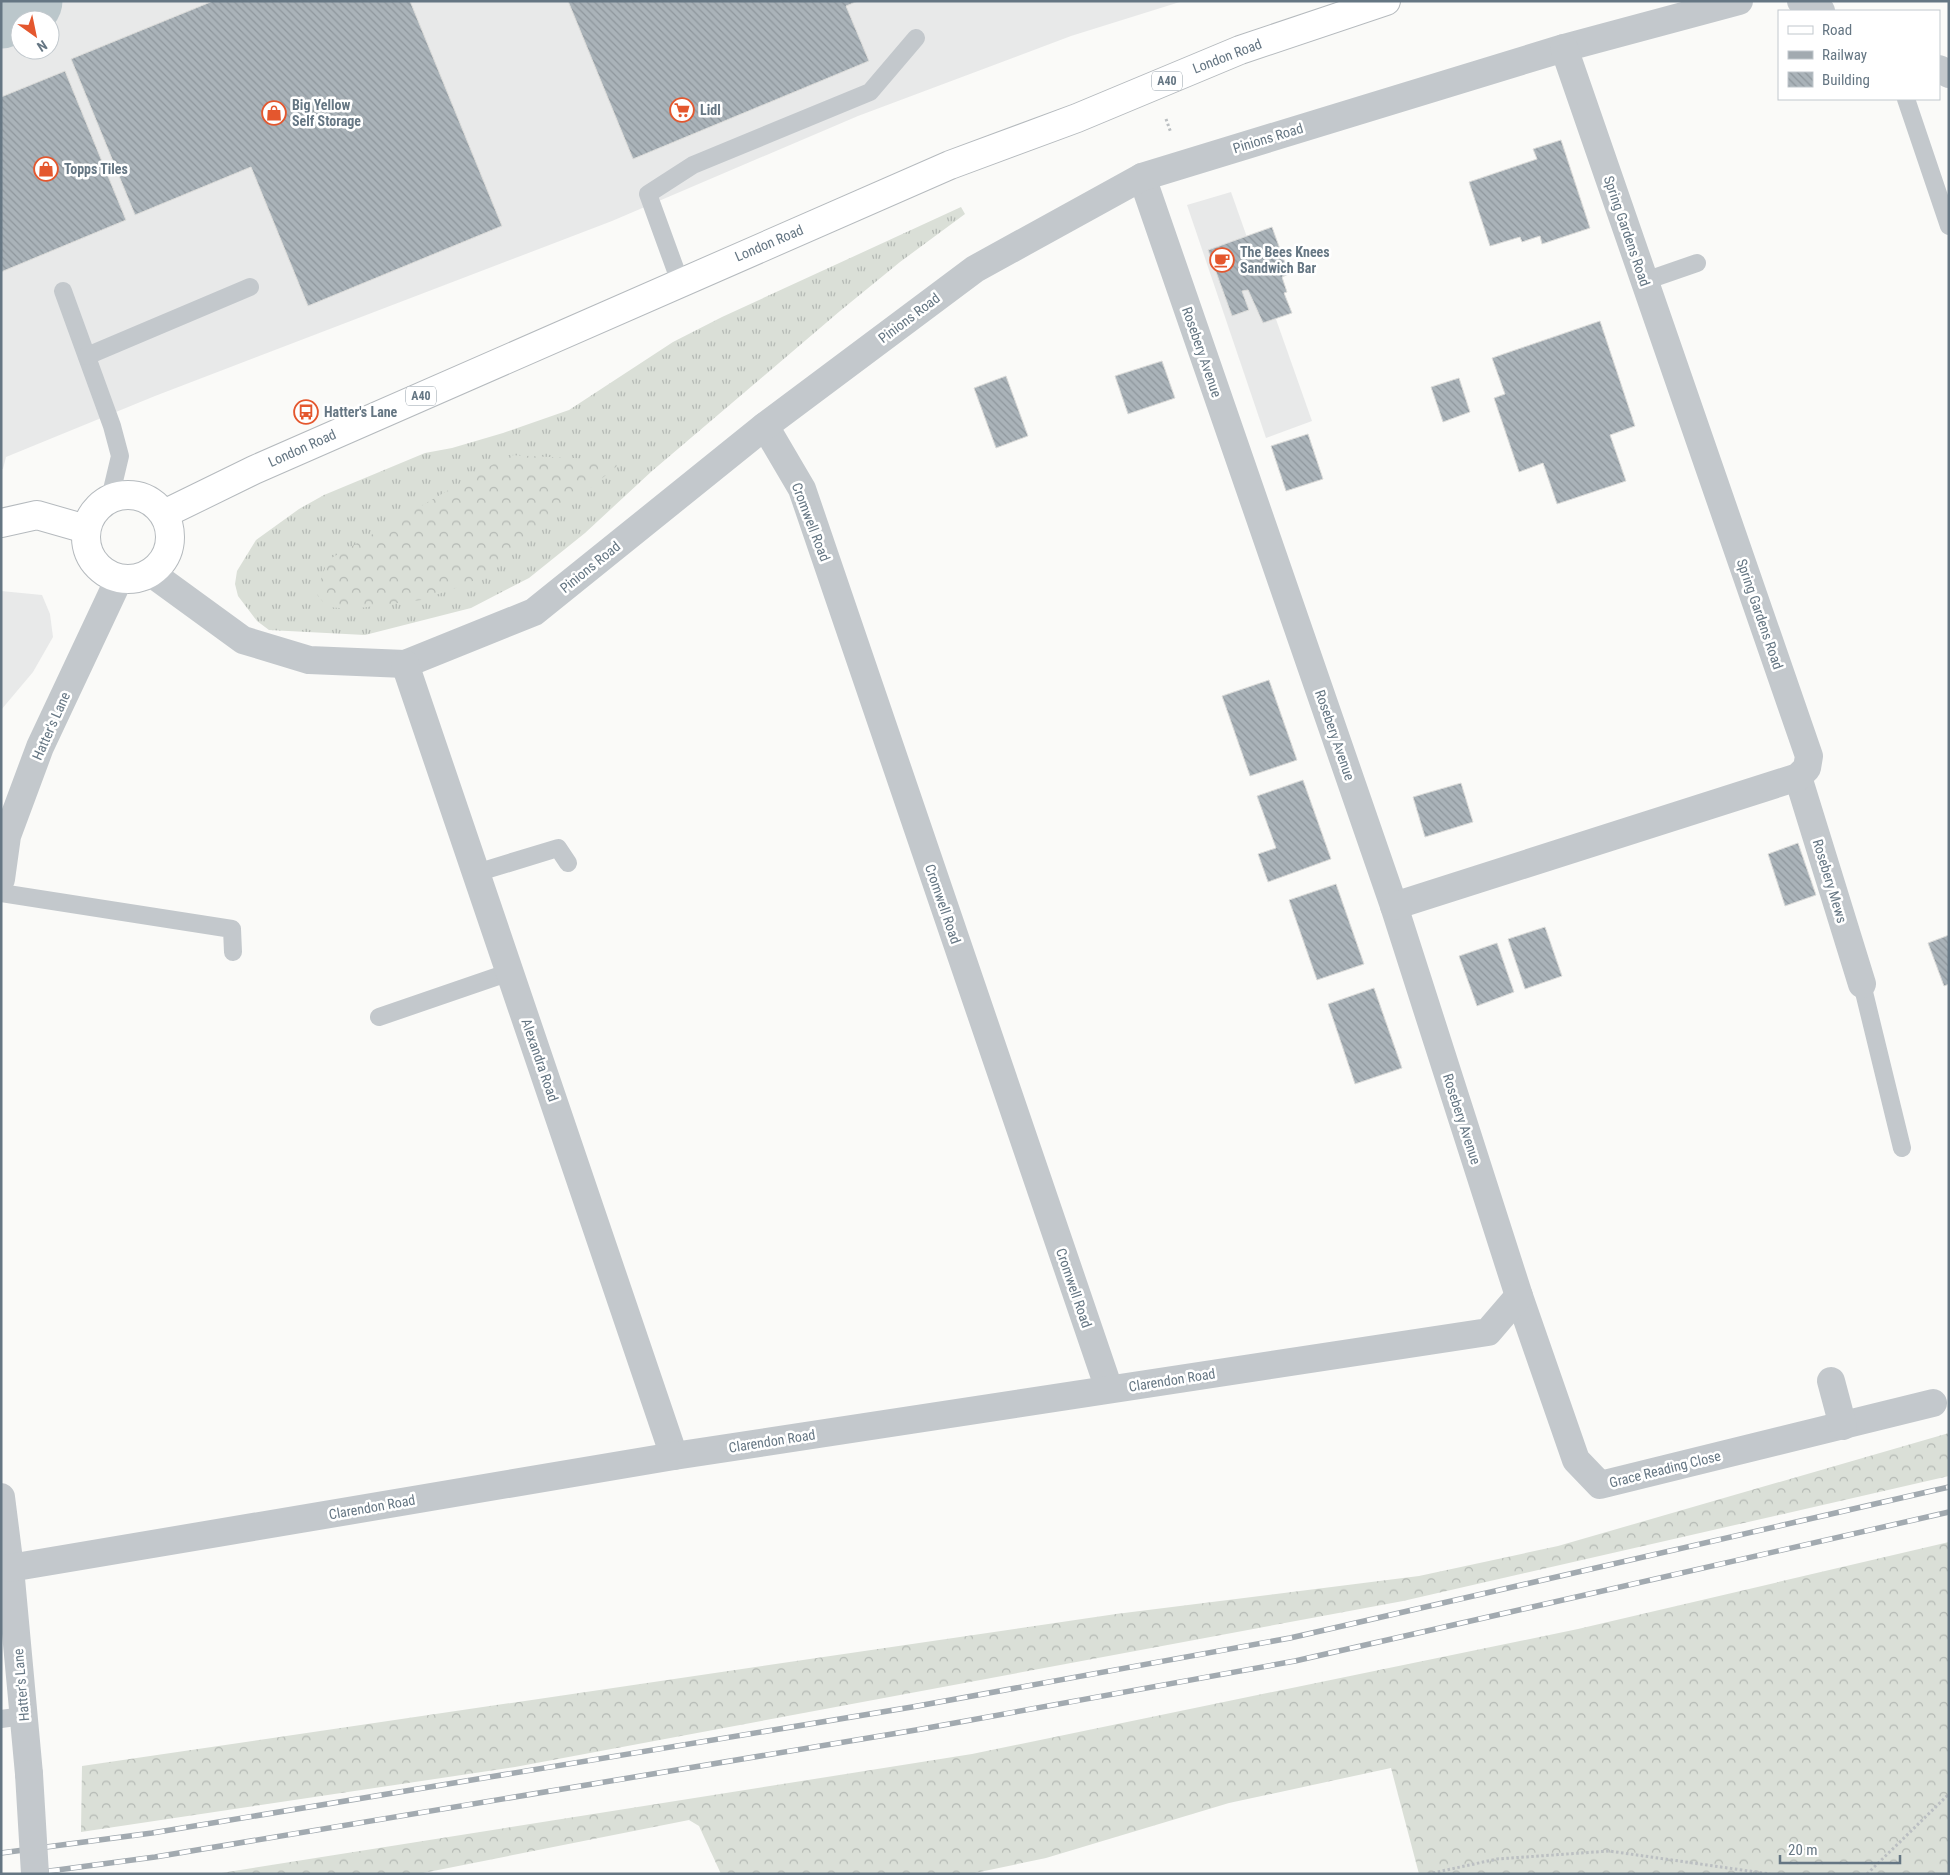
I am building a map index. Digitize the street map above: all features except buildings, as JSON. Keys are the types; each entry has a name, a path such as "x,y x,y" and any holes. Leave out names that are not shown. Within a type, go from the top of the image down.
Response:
{"main road":[{"name":"London Road","path":"164,514 254,470 950,165 1155,86 1240,50 1375,2"},
{"path":"130,494 149,500 164,514 171,535 166,556 151,573 136,579 119,579 104,573 92,561 86,546 86,529 94,510 110,498 130,494"},
{"path":"1,523 37,515 86,529"}],"street":[{"name":"Pinions Road","path":"151,573 243,640 309,660 405,664 534,612 765,426 975,269 1142,177 1564,48 1739,1"},
{"path":"1801,1 1818,10"},
{"name":"Spring Gardens Road","path":"1564,48 1809,756 1807,768 1798,777"},
{"name":"Rosebery Avenue","path":"1142,177 1394,906 1519,1296"},
{"name":"Cromwell Road","path":"765,426 802,489 1109,1389"},
{"name":"Hatter's Lane","path":"1,879 4,837 40,747 119,579"},
{"name":"Alexandra Road","path":"405,664 674,1456"},
{"path":"1394,906 1798,777"},
{"name":"Rosebery Mews","path":"1798,777 1862,984"},
{"name":"Clarendon Road","path":"10,1568 674,1456 1488,1332 1519,1296"},
{"name":"Grace Reading Close","path":"1519,1296 1576,1460 1600,1485 1933,1403"},
{"path":"1831,1382 1843,1426"},
{"name":"Hatter's Lane","path":"1,1497 2,1526 10,1568 12,1718 29,1774 35,1874"}],"lane":[{"path":"680,282 648,194 693,165 870,92 916,38"},
{"path":"1906,100 1949,226"},
{"path":"1644,281 1697,264"},
{"path":"87,356 250,287"},
{"path":"63,290 112,426 120,456 110,498"},
{"path":"476,873 558,848 568,863"},
{"path":"1,893 232,928 233,952"},
{"path":"379,1017 510,972"},
{"path":"1862,984 1902,1148"}],"path":[{"path":"1155,86 1181,165"},
{"path":"1867,1874 1949,1794"},
{"path":"1428,1874 1497,1859 1609,1851 1770,1874"}],"shaded area":[{"path":"18,1 1183,1 1071,36 858,116 612,221 155,396 6,457 3,469 1,469 1,7"},
{"path":"1231,192 1312,421 1266,438 1187,205"},
{"path":"1,591 42,595 50,614 53,637 33,672 1,710"}],"green space":[{"path":"961,207 965,214 900,262 840,311 652,471 585,533 529,578 471,608 365,635 269,630 257,621 238,596 235,584 237,571 256,540 299,509 324,495 425,453 452,448 503,433 569,410 673,342 722,317"},
{"path":"509,455 613,460 617,466 511,553 470,583 421,600 352,609 327,607 316,593 328,560"},
{"path":"1949,1433 1949,1476 1403,1601 515,1767 81,1832 82,1766 1116,1614 1419,1576 1558,1546"},
{"path":"1949,1542 1949,1874 1419,1874 1391,1768 1229,1803 1046,1858 970,1874 721,1874 699,1826 689,1820 418,1874 215,1874 972,1754 1578,1629"}],"waterway":[{"path":"1,13 27,1"}],"railway":[{"path":"1,1853 152,1833 912,1707 1290,1638 1949,1487"},
{"path":"27,1874 155,1857 916,1730 1295,1661 1949,1512"}],"place":[{"name":"Lidl","path":"682,110"},
{"name":"Big Yellow Self Storage","path":"274,113"},
{"name":"Topps Tiles","path":"46,169"},
{"name":"The Bees Knees Sandwich Bar","path":"1222,260"},
{"name":"Hatter's Lane","path":"306,412"}]}
